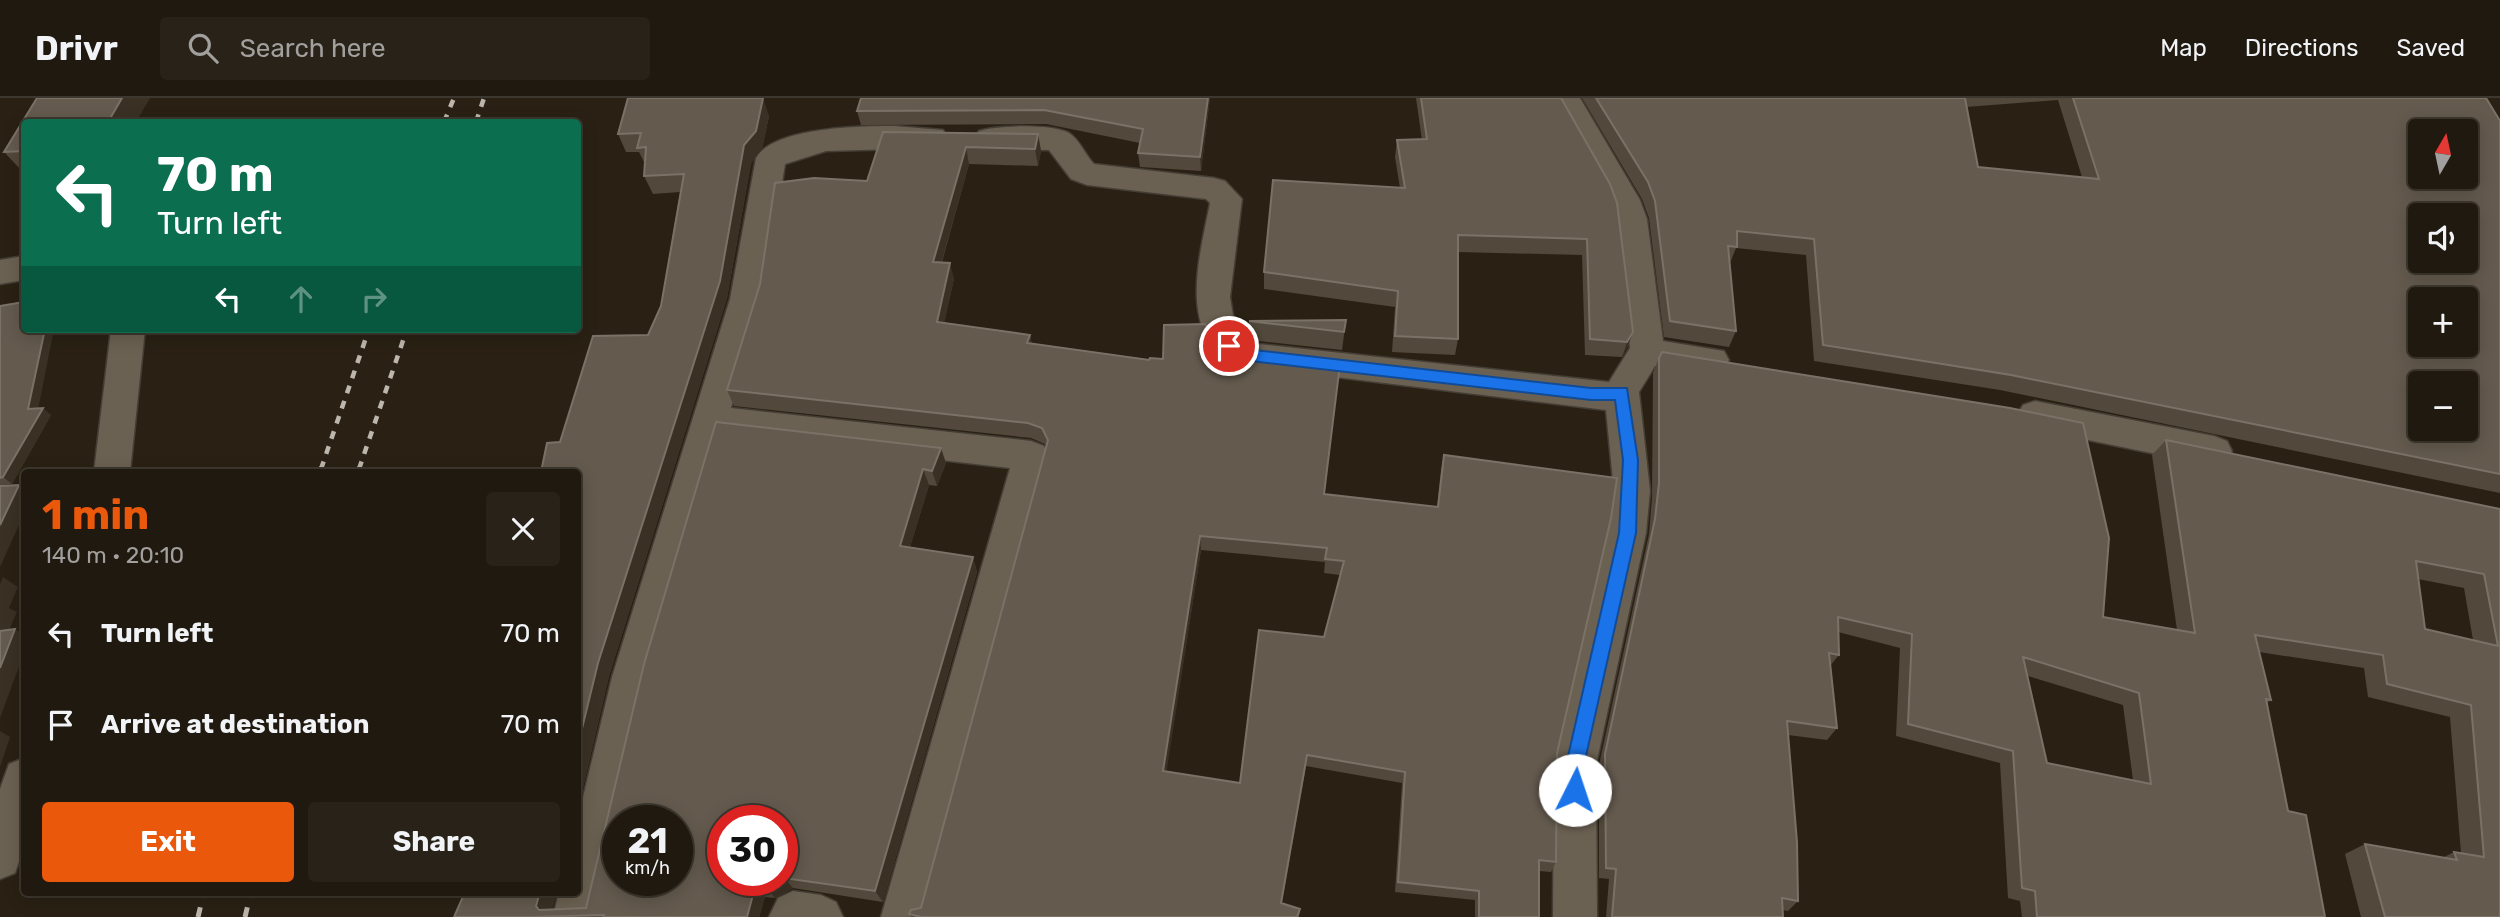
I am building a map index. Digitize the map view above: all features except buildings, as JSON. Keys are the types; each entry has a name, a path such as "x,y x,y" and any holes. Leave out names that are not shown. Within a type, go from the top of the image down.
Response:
{"street":[{"path":"1564,98 1624,200 1630,219 1647,352 1636,364 1622,392 1631,460 1631,501 1628,533 1575,765 1575,917"},
{"path":"581,892 632,677 666,558 713,420 747,299 771,158 804,146 875,136 1055,139 1064,145 1079,169 1087,174 1221,192 1226,199 1214,299 1217,327 1229,346 1242,355 1609,396 1622,392"},
{"path":"0,272 21,268"},
{"path":"112,469 128,333"},
{"path":"1647,352 1745,366"},
{"path":"1999,407 2244,457"},
{"path":"713,420 1031,456 903,917"},
{"path":"0,858 21,788"},
{"path":"575,917 580,896"},
{"path":"791,917 793,913 821,917"}],"railway":[{"path":"445,119 454,98"},
{"path":"477,119 484,98"},
{"path":"321,469 368,333"},
{"path":"359,469 406,333"},
{"path":"198,917 203,896"},
{"path":"245,917 250,896"}],"route":[{"path":"1229,346 1242,355 1609,396 1622,392 1631,460 1632,491 1628,533 1575,765 1575,790"}]}
